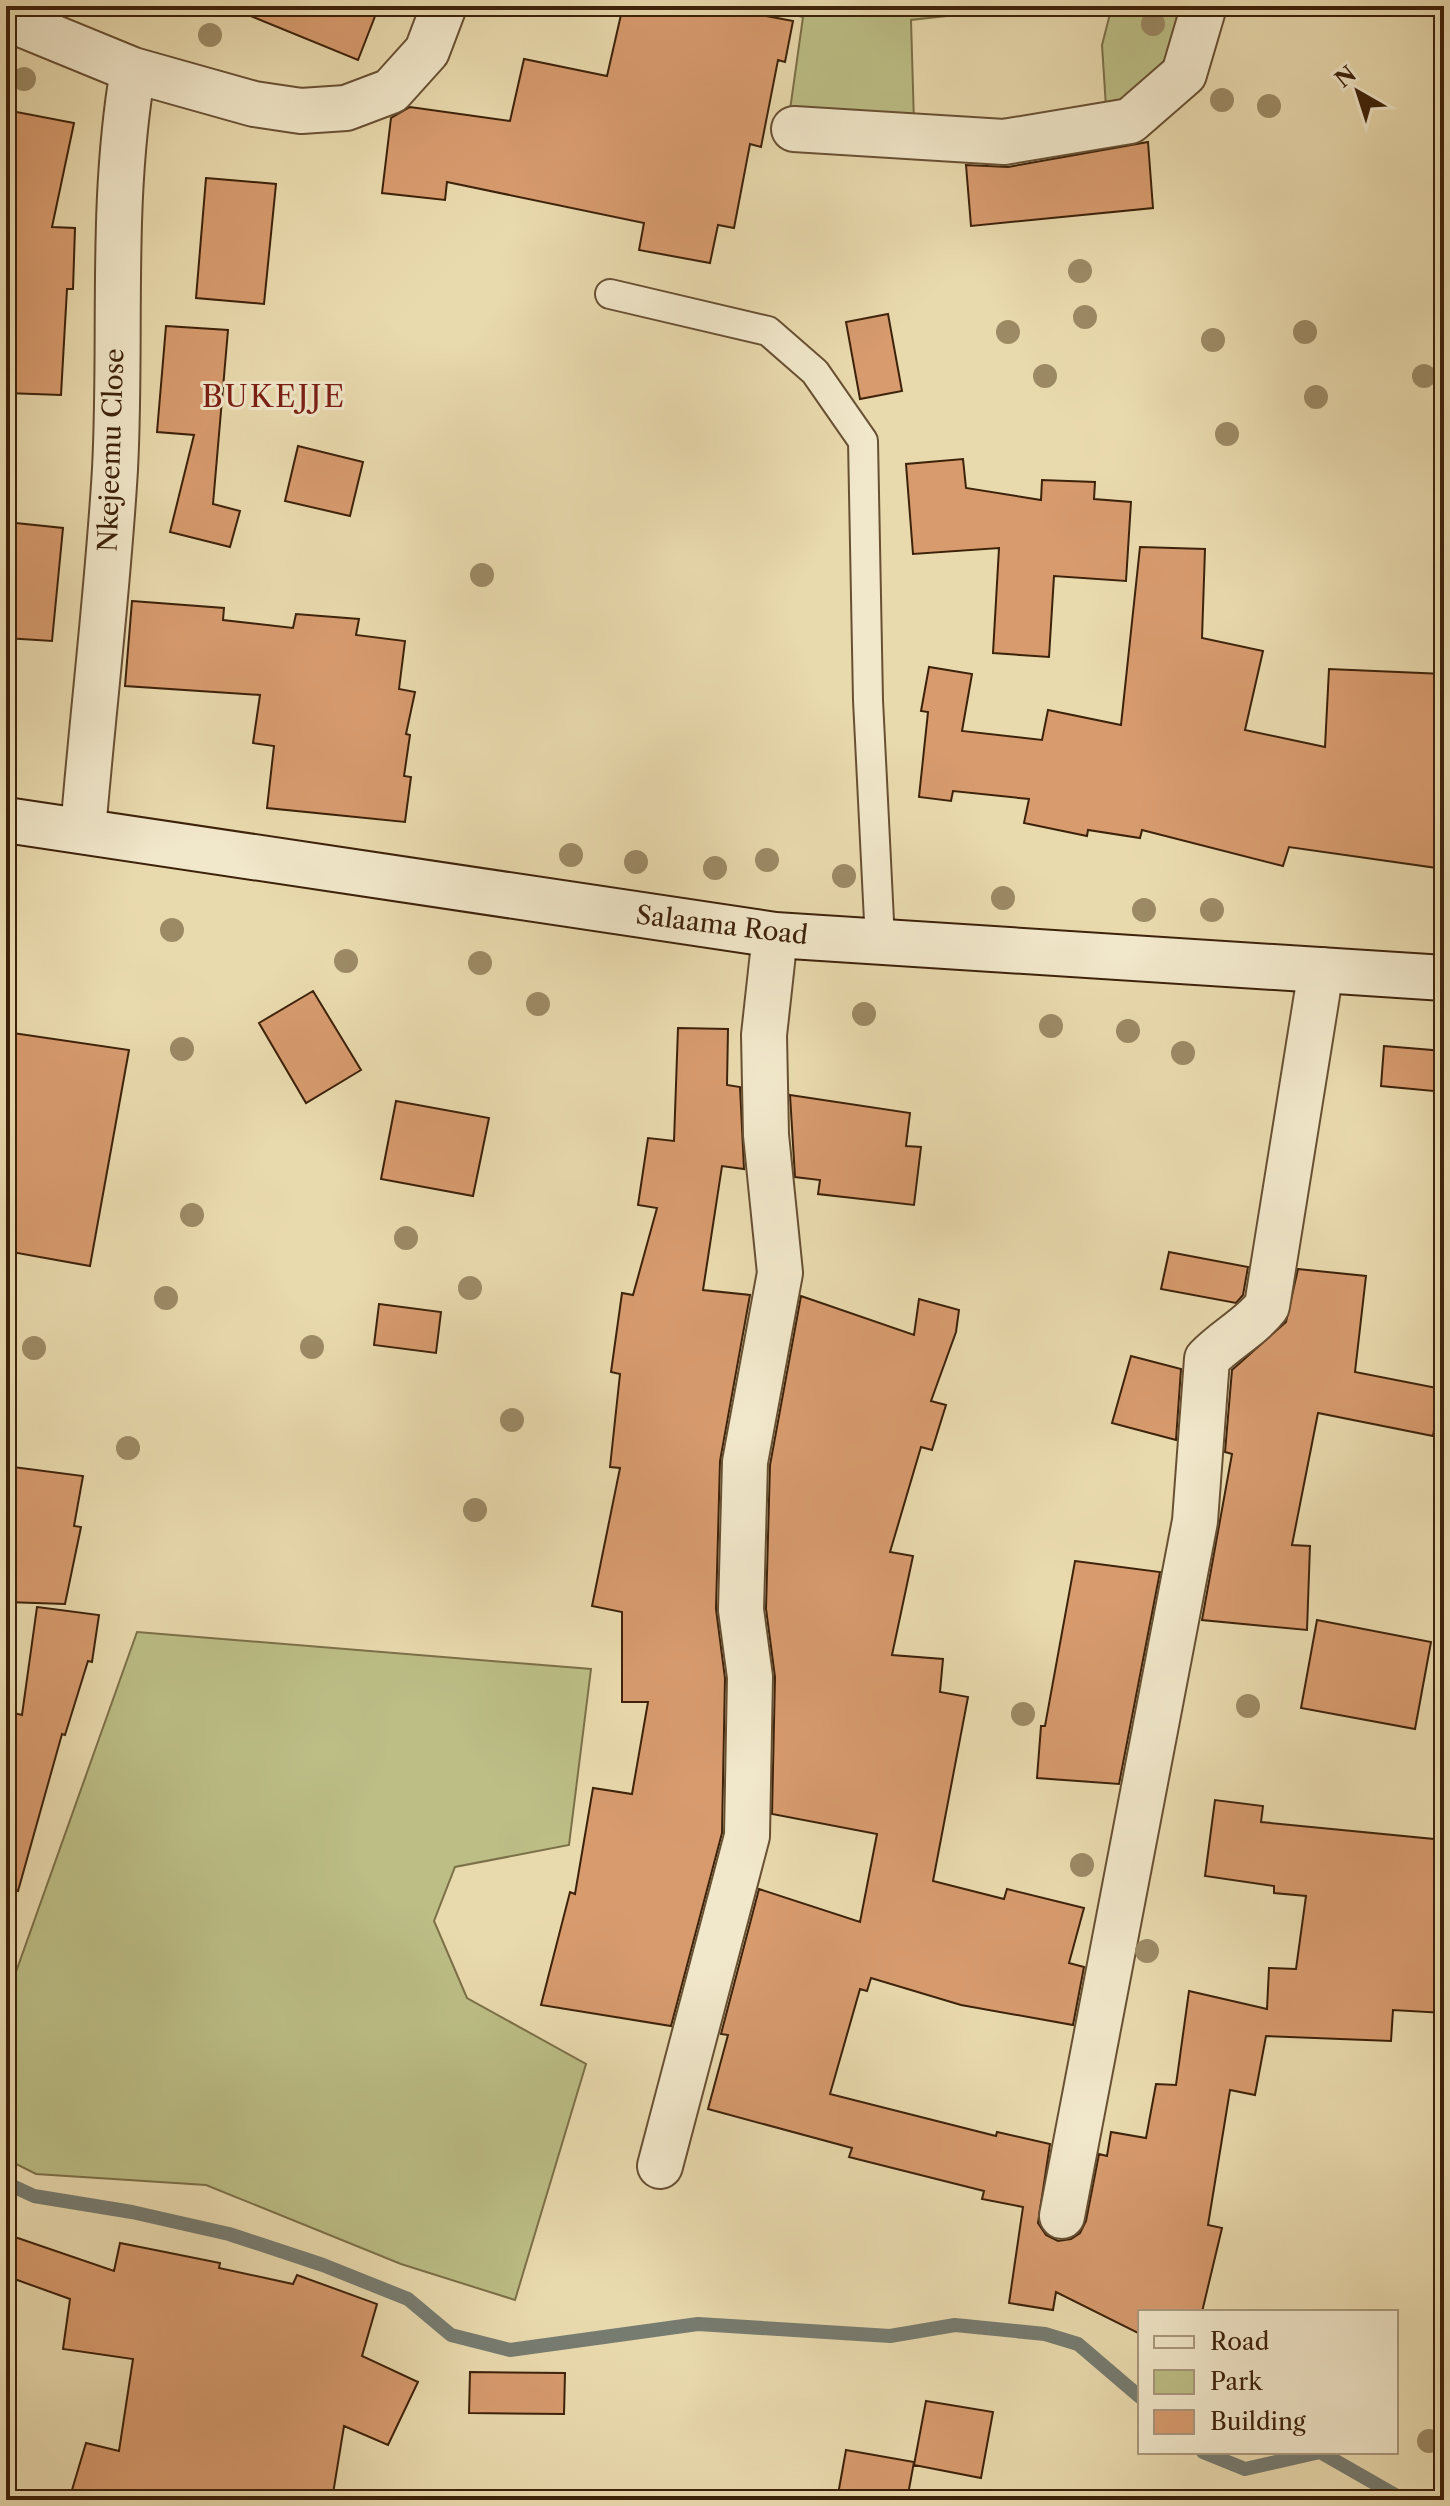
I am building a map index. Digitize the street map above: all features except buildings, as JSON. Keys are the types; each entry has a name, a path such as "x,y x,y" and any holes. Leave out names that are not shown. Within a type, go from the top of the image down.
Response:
{"street":[{"path":"6,18 133,70 254,104 301,111 346,108 391,91 427,51 444,6"},
{"path":"794,129 1004,142 1130,121 1184,74 1204,6"},
{"name":"Nkejeemu Close","path":"83,831 115,467 121,140 133,70"},
{"name":"Salaama Road","path":"6,820 775,935 1444,978"},
{"path":"660,2166 747,1836 750,1677 741,1610 745,1462 780,1273 766,1135 764,1035 775,935"},
{"path":"1062,2216 1195,1521 1207,1359 1227,1339 1253,1324 1267,1306 1321,970"}],"lane":[{"path":"610,294 768,331 815,372 863,441 868,700 880,941"}],"green space":[{"path":"1035,6 911,20 914,123 790,110 803,17 759,7"},
{"path":"1112,6 1196,6 1177,71 1132,108 1106,107 1102,45"},
{"path":"137,1632 591,1669 569,1845 455,1867 434,1921 467,1998 586,2064 515,2300 401,2264 206,2185 36,2174 6,2159 6,2000"}],"waterway":[{"path":"6,2183 34,2196 132,2212 229,2234 323,2265 408,2299 451,2335 510,2350 698,2324 890,2336 955,2325 1045,2334 1078,2344 1138,2395"},
{"path":"1208,2454 1245,2469 1311,2454"},
{"path":"1324,2454 1404,2500"}],"district":[{"name":"BUKEJJE","path":"274,396"}]}
